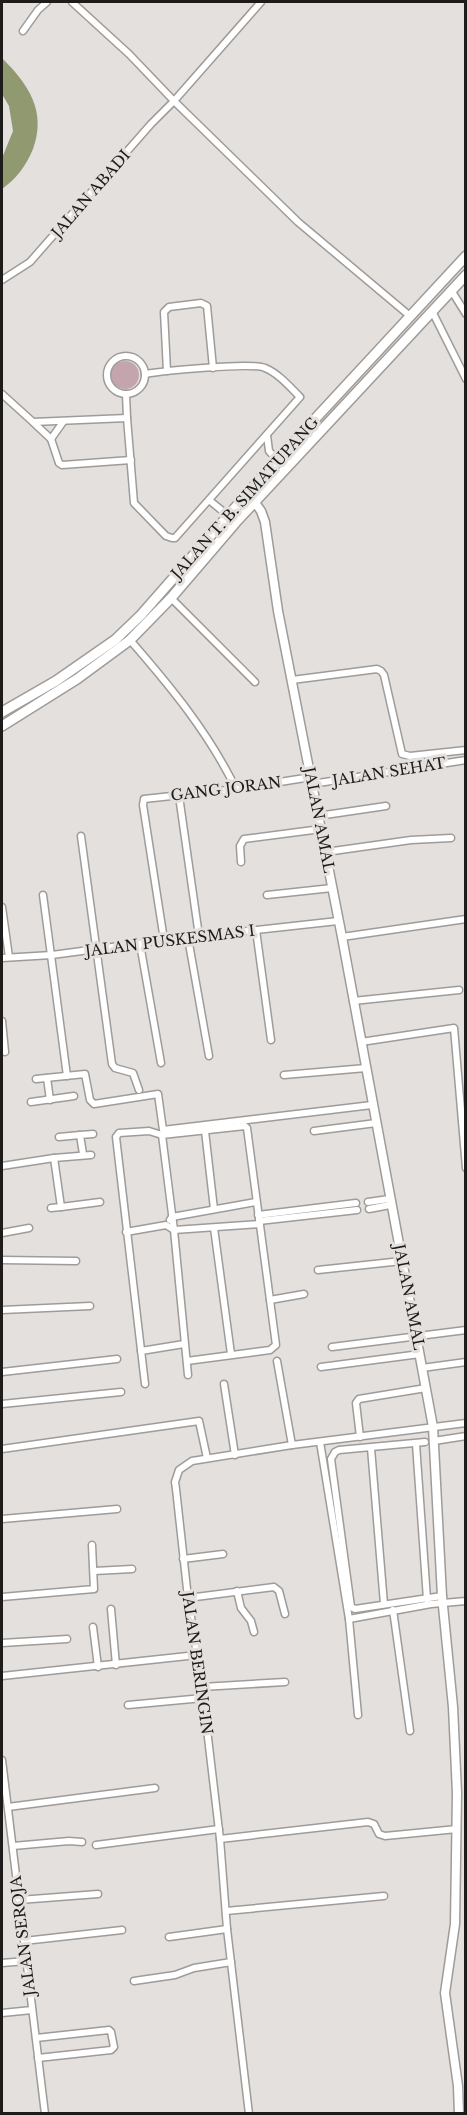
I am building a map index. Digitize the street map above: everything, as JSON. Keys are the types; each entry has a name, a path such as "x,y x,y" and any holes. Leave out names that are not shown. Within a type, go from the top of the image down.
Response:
{"main road":[{"name":"JALAN T. B. SIMATUPANG","path":"2,726 59,685 130,640 171,598 277,460 465,256"},
{"name":"JALAN T. B. SIMATUPANG","path":"2,712 59,685 141,615 233,519 256,502 465,275"}],"street":[{"path":"23,31 38,10 47,2"},
{"path":"72,2 129,54 298,222 410,316"},
{"name":"JALAN ABADI","path":"2,280 30,262 261,2"},
{"path":"451,290 465,315"},
{"path":"167,371 164,312 169,307 201,303 207,306 213,368"},
{"path":"432,311 465,379"},
{"path":"123,355 136,358 144,368 145,374 142,386 126,394 114,391 107,380 106,373 111,361 123,355"},
{"path":"126,394 134,503 168,538 175,538 300,397 278,376 260,366 145,374"},
{"path":"2,394 51,439 59,463 62,465 131,460"},
{"path":"33,422 127,418"},
{"path":"51,439 63,422"},
{"path":"267,435 269,451 277,460"},
{"name":"JALAN AMAL","path":"248,495 256,502 265,522 278,611 326,852 433,1427 429,1442 461,1797 454,1939 445,1994 458,2086 459,2114"},
{"path":"209,500 233,519"},
{"path":"171,598 255,682"},
{"path":"130,640 166,681 206,736 236,789"},
{"path":"292,680 381,670 402,754 410,756 465,750"},
{"name":"JALAN SEHAT","path":"312,781 465,760"},
{"name":"GANG JORAN","path":"164,940 143,801 147,798 312,781"},
{"path":"179,796 199,936"},
{"path":"318,816 386,806"},
{"path":"241,862 240,842 244,839 321,829"},
{"path":"81,836 112,1064 116,1068 132,1072 139,1090"},
{"path":"326,852 411,840 451,838"},
{"path":"267,895 332,888"},
{"path":"43,895 67,1076"},
{"path":"2,907 9,957"},
{"path":"342,937 465,919"},
{"name":"JALAN PUSKESMAS I","path":"2,958 98,950 164,940 339,921"},
{"path":"256,930 271,1040"},
{"path":"188,938 209,1056"},
{"path":"140,944 160,1063"},
{"path":"353,1001 459,990"},
{"path":"2,1021 5,1052"},
{"path":"361,1042 454,1028 464,1124 465,1168"},
{"path":"284,1075 366,1068"},
{"path":"36,1080 85,1074 90,1100 94,1104 158,1094 163,1130 372,1105"},
{"path":"47,1078 50,1100"},
{"path":"31,1102 74,1096"},
{"path":"314,1131 376,1123"},
{"path":"145,1384 116,1137 119,1133 149,1131 162,1135 246,1126 276,1345 274,1348 187,1361"},
{"path":"205,1131 214,1209"},
{"path":"59,1137 93,1134"},
{"path":"80,1135 83,1155"},
{"path":"162,1135 188,1375"},
{"path":"2,1166 91,1155"},
{"path":"54,1158 61,1207"},
{"path":"51,1208 100,1202"},
{"path":"166,1225 172,1217 256,1202"},
{"path":"368,1205 390,1202"},
{"path":"126,1232 166,1225 174,1230 214,1228 356,1207"},
{"path":"2,1233 29,1228"},
{"path":"214,1228 231,1354"},
{"path":"2,1260 76,1261"},
{"path":"318,1270 402,1261"},
{"path":"270,1300 304,1294"},
{"path":"2,1310 90,1306"},
{"path":"332,1347 465,1330"},
{"path":"141,1351 184,1344"},
{"path":"321,1367 420,1354"},
{"path":"2,1372 117,1359"},
{"path":"277,1361 292,1445"},
{"path":"422,1368 465,1362"},
{"path":"224,1384 235,1455"},
{"path":"360,1437 356,1403 359,1399 426,1388"},
{"path":"2,1404 120,1392"},
{"path":"2,1449 199,1420 207,1458"},
{"name":"JALAN BERINGIN","path":"249,2114 202,1687 183,1560 176,1489 177,1475 187,1463 207,1458 465,1423"},
{"path":"465,1437 335,1452 331,1459 351,1606 355,1609 427,1599 465,1600"},
{"path":"320,1442 349,1619 358,1715"},
{"path":"416,1444 427,1599"},
{"path":"371,1448 384,1604"},
{"path":"2,1519 117,1509"},
{"path":"2,1597 94,1589 92,1545"},
{"path":"183,1560 223,1554"},
{"path":"94,1571 132,1569"},
{"path":"188,1598 274,1587 279,1592 285,1614"},
{"path":"237,1591 241,1608 251,1621 254,1632"},
{"path":"349,1619 442,1599"},
{"path":"111,1610 116,1665"},
{"path":"393,1610 410,1731"},
{"path":"93,1627 98,1667"},
{"path":"2,1643 66,1639"},
{"path":"2,1676 197,1655"},
{"path":"202,1687 285,1682"},
{"path":"128,1705 203,1698"},
{"name":"JALAN SEROJA","path":"2,1760 45,2114"},
{"path":"8,1807 155,1788"},
{"path":"220,1839 368,1822 374,1824 379,1834 386,1836 460,1833"},
{"path":"96,1845 219,1830"},
{"path":"13,1846 69,1840 82,1842"},
{"path":"19,1900 98,1894"},
{"path":"226,1911 384,1896"},
{"path":"169,1937 227,1929"},
{"path":"24,1941 122,1930"},
{"path":"2,1963 26,1961"},
{"path":"134,1981 175,1976 194,1968 231,1962"},
{"path":"2,2013 32,2010"},
{"path":"36,2038 109,2030 114,2047 111,2050 38,2058"}],"shaded area":[{"path":"2,58 27,88 38,122 37,135 27,161 12,181 2,189 2,158 13,131 9,106 2,94"},
{"path":"125,361 135,365 139,375 135,385 125,389 115,385 111,375 115,365"}]}
